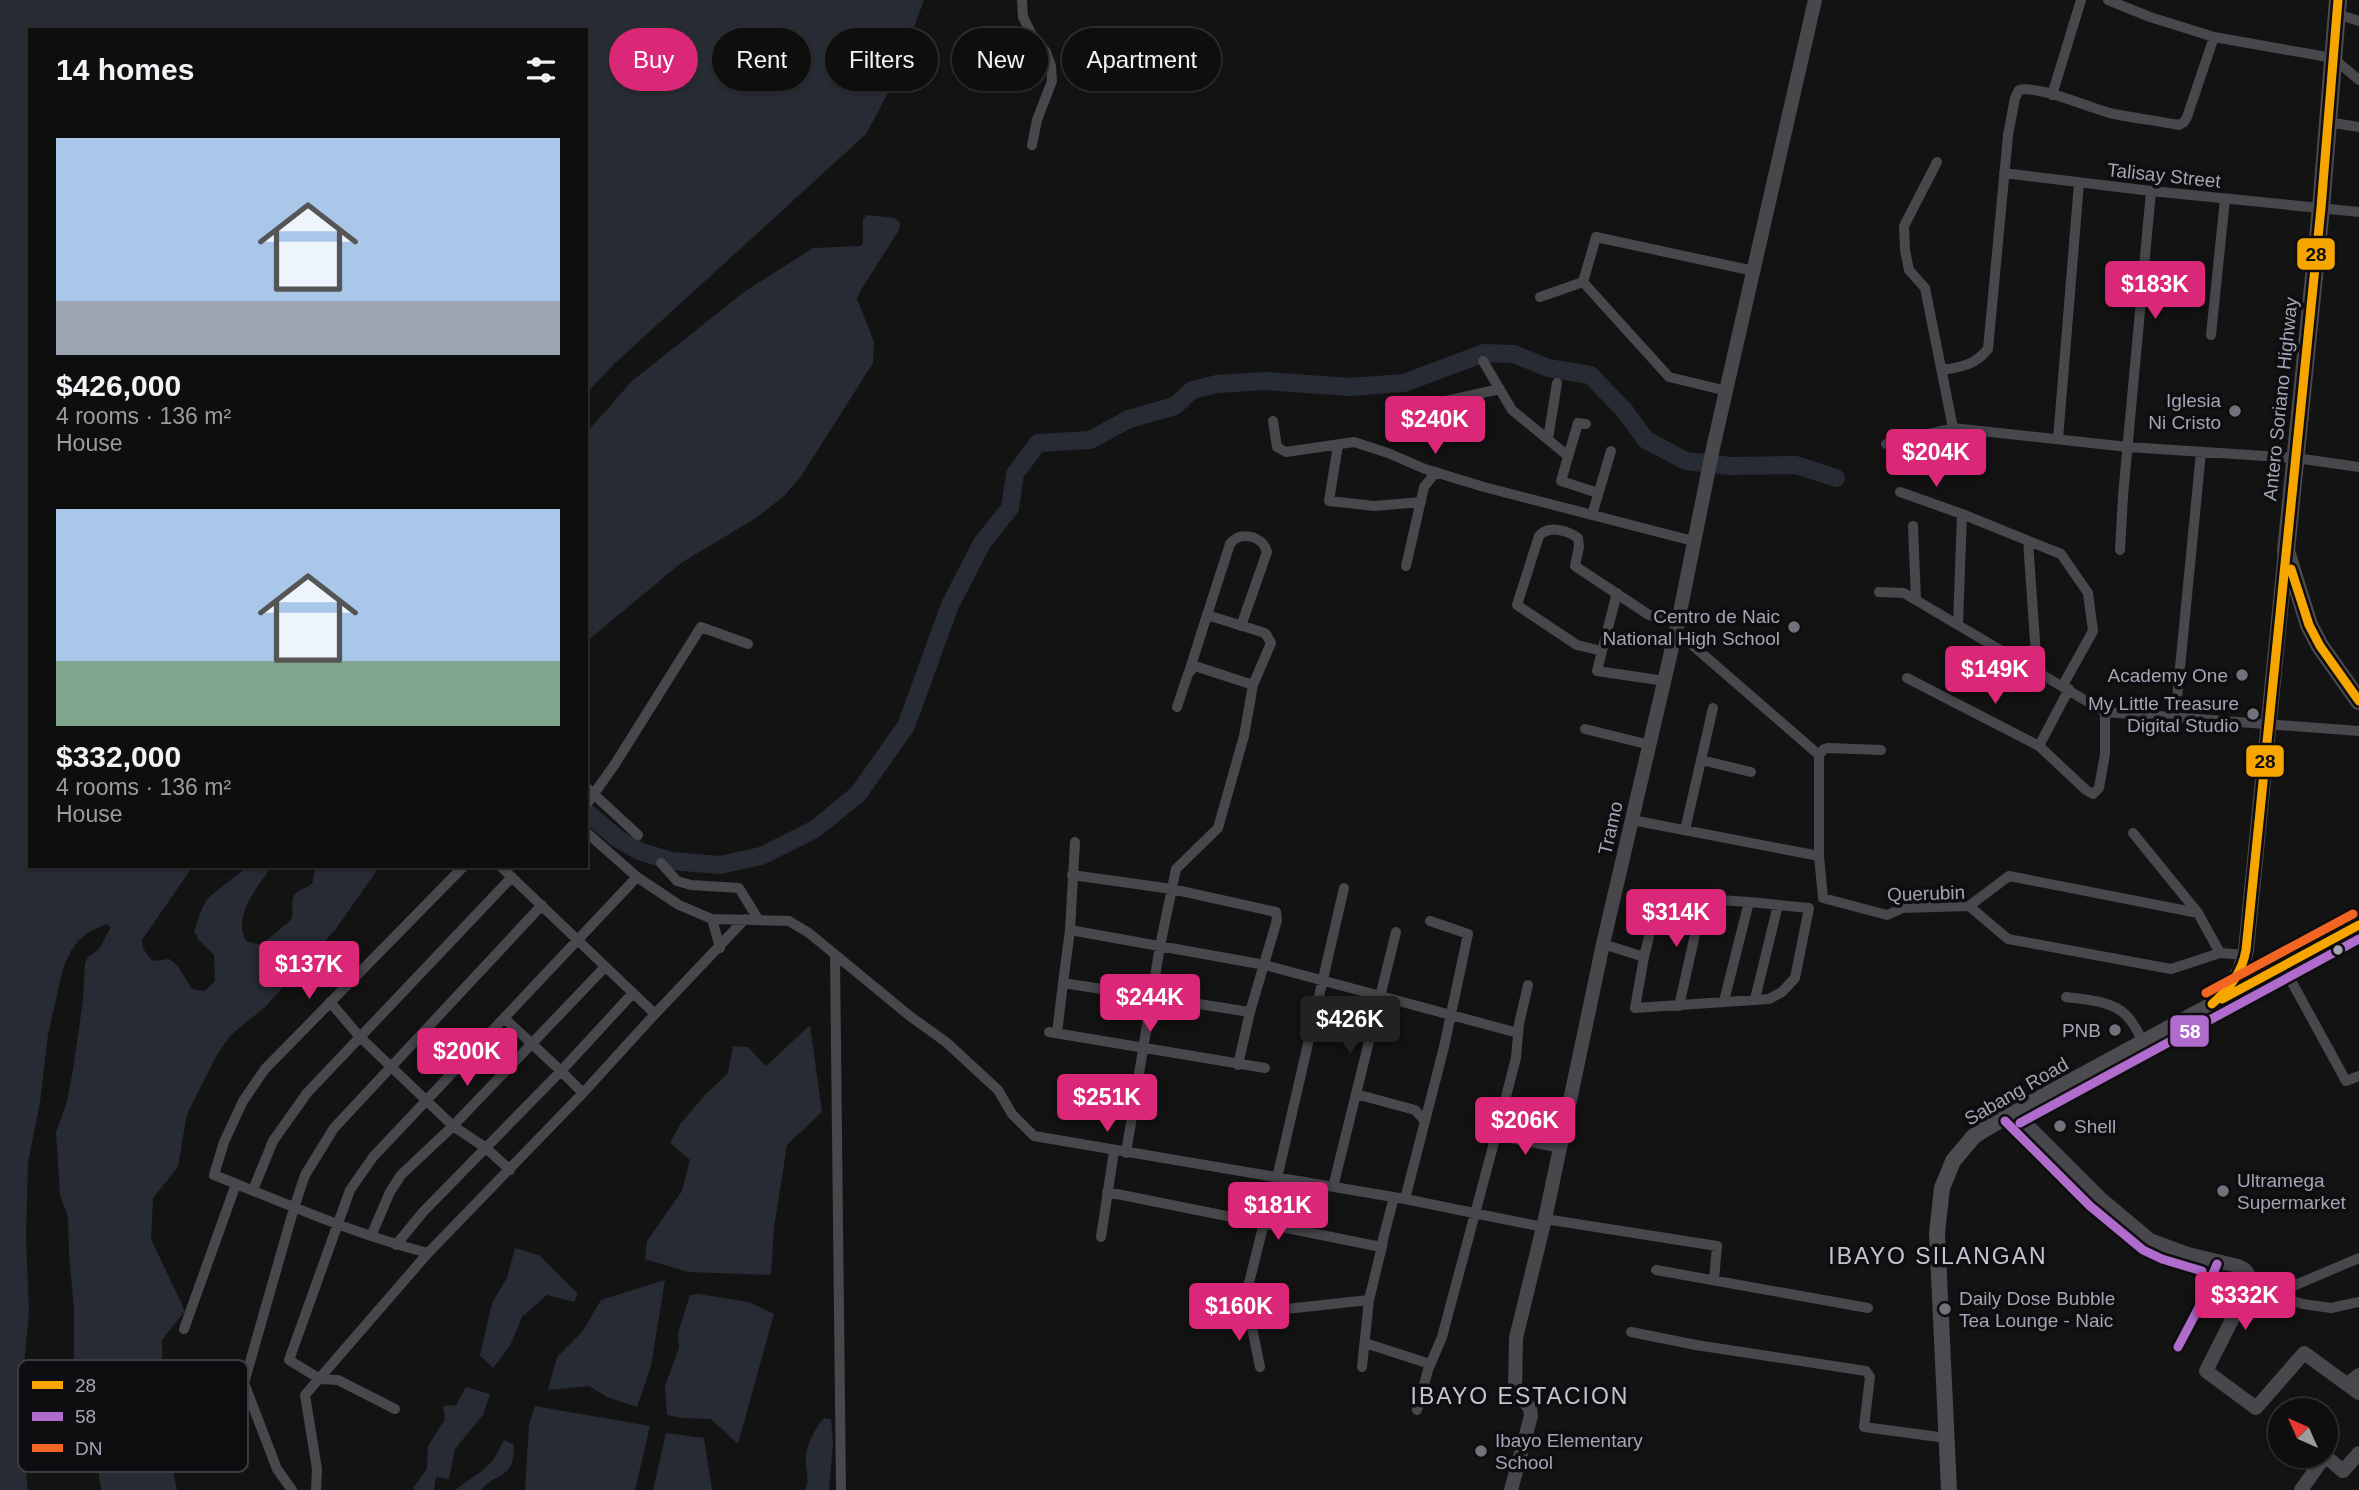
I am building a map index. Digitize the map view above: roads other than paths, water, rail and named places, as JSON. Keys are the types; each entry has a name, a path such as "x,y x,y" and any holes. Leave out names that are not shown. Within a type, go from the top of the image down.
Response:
{"main road":[{"name":"Antero Soriano Highway","path":"2337,7 2321,208 2286,551 2309,625 2326,655 2359,701"},
{"path":"2212,1004 2233,983 2246,955 2286,551"},
{"name":"Sabang Road","path":"1948,1490 1937,1233 1942,1188 1953,1161 1974,1136 2014,1112 2359,925"}],"street":[{"path":"1022,0 1023,17 1031,35 1046,52 1051,66 1052,81 1037,120 1032,145"},
{"name":"Tramo","path":"1511,1490 1531,1416 1530,1408 1515,1391 1516,1338 1544,1224 1603,944 1665,681 1713,448 1815,0"},
{"path":"2052,95 2081,0"},
{"path":"2108,0 2150,17 2214,37 2333,58 2359,79"},
{"path":"2337,7 2359,21"},
{"path":"1942,370 1974,362 1988,349 2008,135 2019,90 2027,89 2052,95 2113,114 2179,124 2187,117 2214,37"},
{"path":"2328,122 2359,127"},
{"path":"1937,162 1904,226 1909,270 1925,288 1953,428"},
{"name":"Talisay Street","path":"2004,173 2359,212"},
{"path":"2058,439 2080,183"},
{"path":"2120,550 2151,191"},
{"path":"2211,335 2225,199"},
{"path":"1583,282 1596,237 1754,271"},
{"path":"1540,297 1583,282"},
{"path":"1583,282 1669,377 1727,391"},
{"path":"1483,361 1512,410 1568,456"},
{"path":"1548,439 1557,383"},
{"path":"1441,402 1500,389"},
{"path":"1273,421 1277,447 1286,452 1354,442 1436,472 1693,541"},
{"path":"1586,424 1578,423 1561,481 1598,493"},
{"path":"1886,444 1953,428 2128,447 2296,458 2359,467"},
{"path":"1338,445 1329,501 1375,506 1421,502"},
{"path":"1592,515 1611,451"},
{"path":"2175,719 2201,452"},
{"path":"1406,566 1424,487 1436,472"},
{"path":"1900,492 2061,554 2088,593 2093,631 2039,746"},
{"path":"1958,624 1962,514"},
{"path":"1913,526 1916,600"},
{"path":"1602,651 1577,645 1517,605 1536,545 1542,532 1550,528 1576,535 1580,541 1575,566 1649,615 1677,626 1819,755"},
{"path":"1177,707 1232,540 1241,536 1260,539 1267,552 1241,626"},
{"path":"2028,541 2037,670"},
{"path":"1879,592 1904,593 2105,712 2359,731"},
{"path":"1617,593 1597,671 1665,681"},
{"path":"1101,1237 1107,1192 1120,1152 1143,1049 1176,869 1218,828 1244,736 1253,685 1271,643 1266,634 1207,615"},
{"path":"638,835 589,797 615,764 701,627 748,644"},
{"path":"1188,674 1192,668 1199,666 1253,685"},
{"path":"1907,678 2039,746 2093,794 2097,792 2105,754 2105,712"},
{"path":"1685,830 1713,708"},
{"path":"1586,729 1650,745"},
{"path":"1809,908 1795,978 1782,992 1769,999 1635,1008 1659,896 1809,908 1823,898 1819,856 1819,755 1828,748 1881,750"},
{"path":"1701,760 1751,772"},
{"path":"1632,820 1819,856"},
{"path":"2133,833 2198,913 2220,953 2246,955"},
{"path":"588,834 637,877 680,905 712,919 789,921 809,933 911,1017 946,1042 998,1090 1012,1114 1034,1136 1474,1213 1717,1246 1714,1280"},
{"path":"1076,842 1070,930 1053,1032 1265,1068"},
{"path":"661,863 677,881 691,885 739,888 758,919"},
{"path":"428,1253 336,1224 214,1175 224,1142 243,1101 265,1069 462,868"},
{"path":"502,868 655,1014"},
{"path":"1073,875 1172,890 1276,912 1278,920 1250,1012 1238,1065"},
{"path":"1969,906 2010,876 2198,913"},
{"path":"253,1190 273,1141 293,1111 323,1075 512,877"},
{"path":"396,1409 338,1380 320,1379 289,1360 350,1190 361,1172 637,877"},
{"path":"1277,1178 1344,888"},
{"name":"Querubin","path":"1823,898 1887,915 1903,908 1969,906 2008,939 2171,969 2220,953"},
{"path":"1679,1006 1703,899"},
{"path":"1724,1001 1749,902"},
{"path":"248,1369 305,1175 334,1128 392,1069 542,905"},
{"path":"1755,999 1778,905"},
{"path":"712,919 720,948"},
{"path":"316,1490 317,1469 305,1395 428,1253 510,1170 746,919"},
{"path":"1107,1192 1381,1247 1425,1121 1468,934 1430,922"},
{"path":"1070,930 1265,965 1518,1033"},
{"path":"1334,1187 1396,932"},
{"path":"1603,944 1644,957"},
{"path":"835,955 842,1490"},
{"path":"2283,966 2346,1081 2359,1076"},
{"path":"371,1236 390,1192 401,1175 453,1126 605,967"},
{"path":"1063,983 1250,1012"},
{"path":"1417,1410 1430,1364 1442,1337 1496,1135 1516,1058 1528,985"},
{"path":"396,1245 423,1212 633,993"},
{"path":"2066,997 2116,1008 2127,1015 2144,1043"},
{"path":"330,1002 360,1037 453,1126 486,1148 510,1170"},
{"path":"504,1018 583,1093"},
{"path":"1356,1094 1415,1110 1425,1121"},
{"path":"2014,1112 2099,1197 2150,1240 2245,1269 2250,1281 2247,1290 2206,1371 2256,1408 2304,1353 2355,1384"},
{"path":"1496,1135 1560,1148"},
{"path":"184,1329 236,1184"},
{"path":"1260,1367 1249,1313 1244,1303 1264,1223"},
{"path":"1362,1367 1369,1300 1383,1242"},
{"path":"2273,1295 2359,1258"},
{"path":"1656,1270 1868,1308"},
{"path":"2247,1290 2332,1308 2359,1301"},
{"path":"1249,1313 1369,1300"},
{"path":"1632,1332 1696,1345 1866,1371 1870,1377 1864,1427 1946,1438"},
{"path":"1365,1343 1430,1364"},
{"path":"248,1393 277,1469 292,1490"},
{"path":"2301,1490 2325,1456 2343,1471 2359,1452"}],"waterway":[{"path":"588,814 617,838 639,851 671,861 720,865 761,856 815,829 858,794 906,726 950,605 982,543 1010,508 1015,474 1038,443 1090,440 1129,419 1175,406 1192,390 1217,384 1265,381 1350,387 1404,383 1484,353 1514,354 1548,368 1590,375 1624,410 1646,440 1686,461 1730,466 1796,465 1836,478"}],"place":[{"name":"Iglesia Ni Cristo","path":"2235,411"},
{"name":"Centro de Naic National High School","path":"1794,627"},
{"name":"Academy One","path":"2242,675"},
{"name":"My Little Treasure Digital Studio","path":"2253,714"},
{"name":"PNB","path":"2115,1030"},
{"name":"Shell","path":"2060,1126"},
{"name":"Ultramega Supermarket","path":"2223,1191"},
{"name":"Daily Dose Bubble Tea Lounge - Naic","path":"1945,1309"},
{"name":"Ibayo Elementary School","path":"1481,1451"}],"district":[{"name":"IBAYO SILANGAN","path":"1938,1256"},
{"name":"IBAYO ESTACION","path":"1520,1396"}]}
